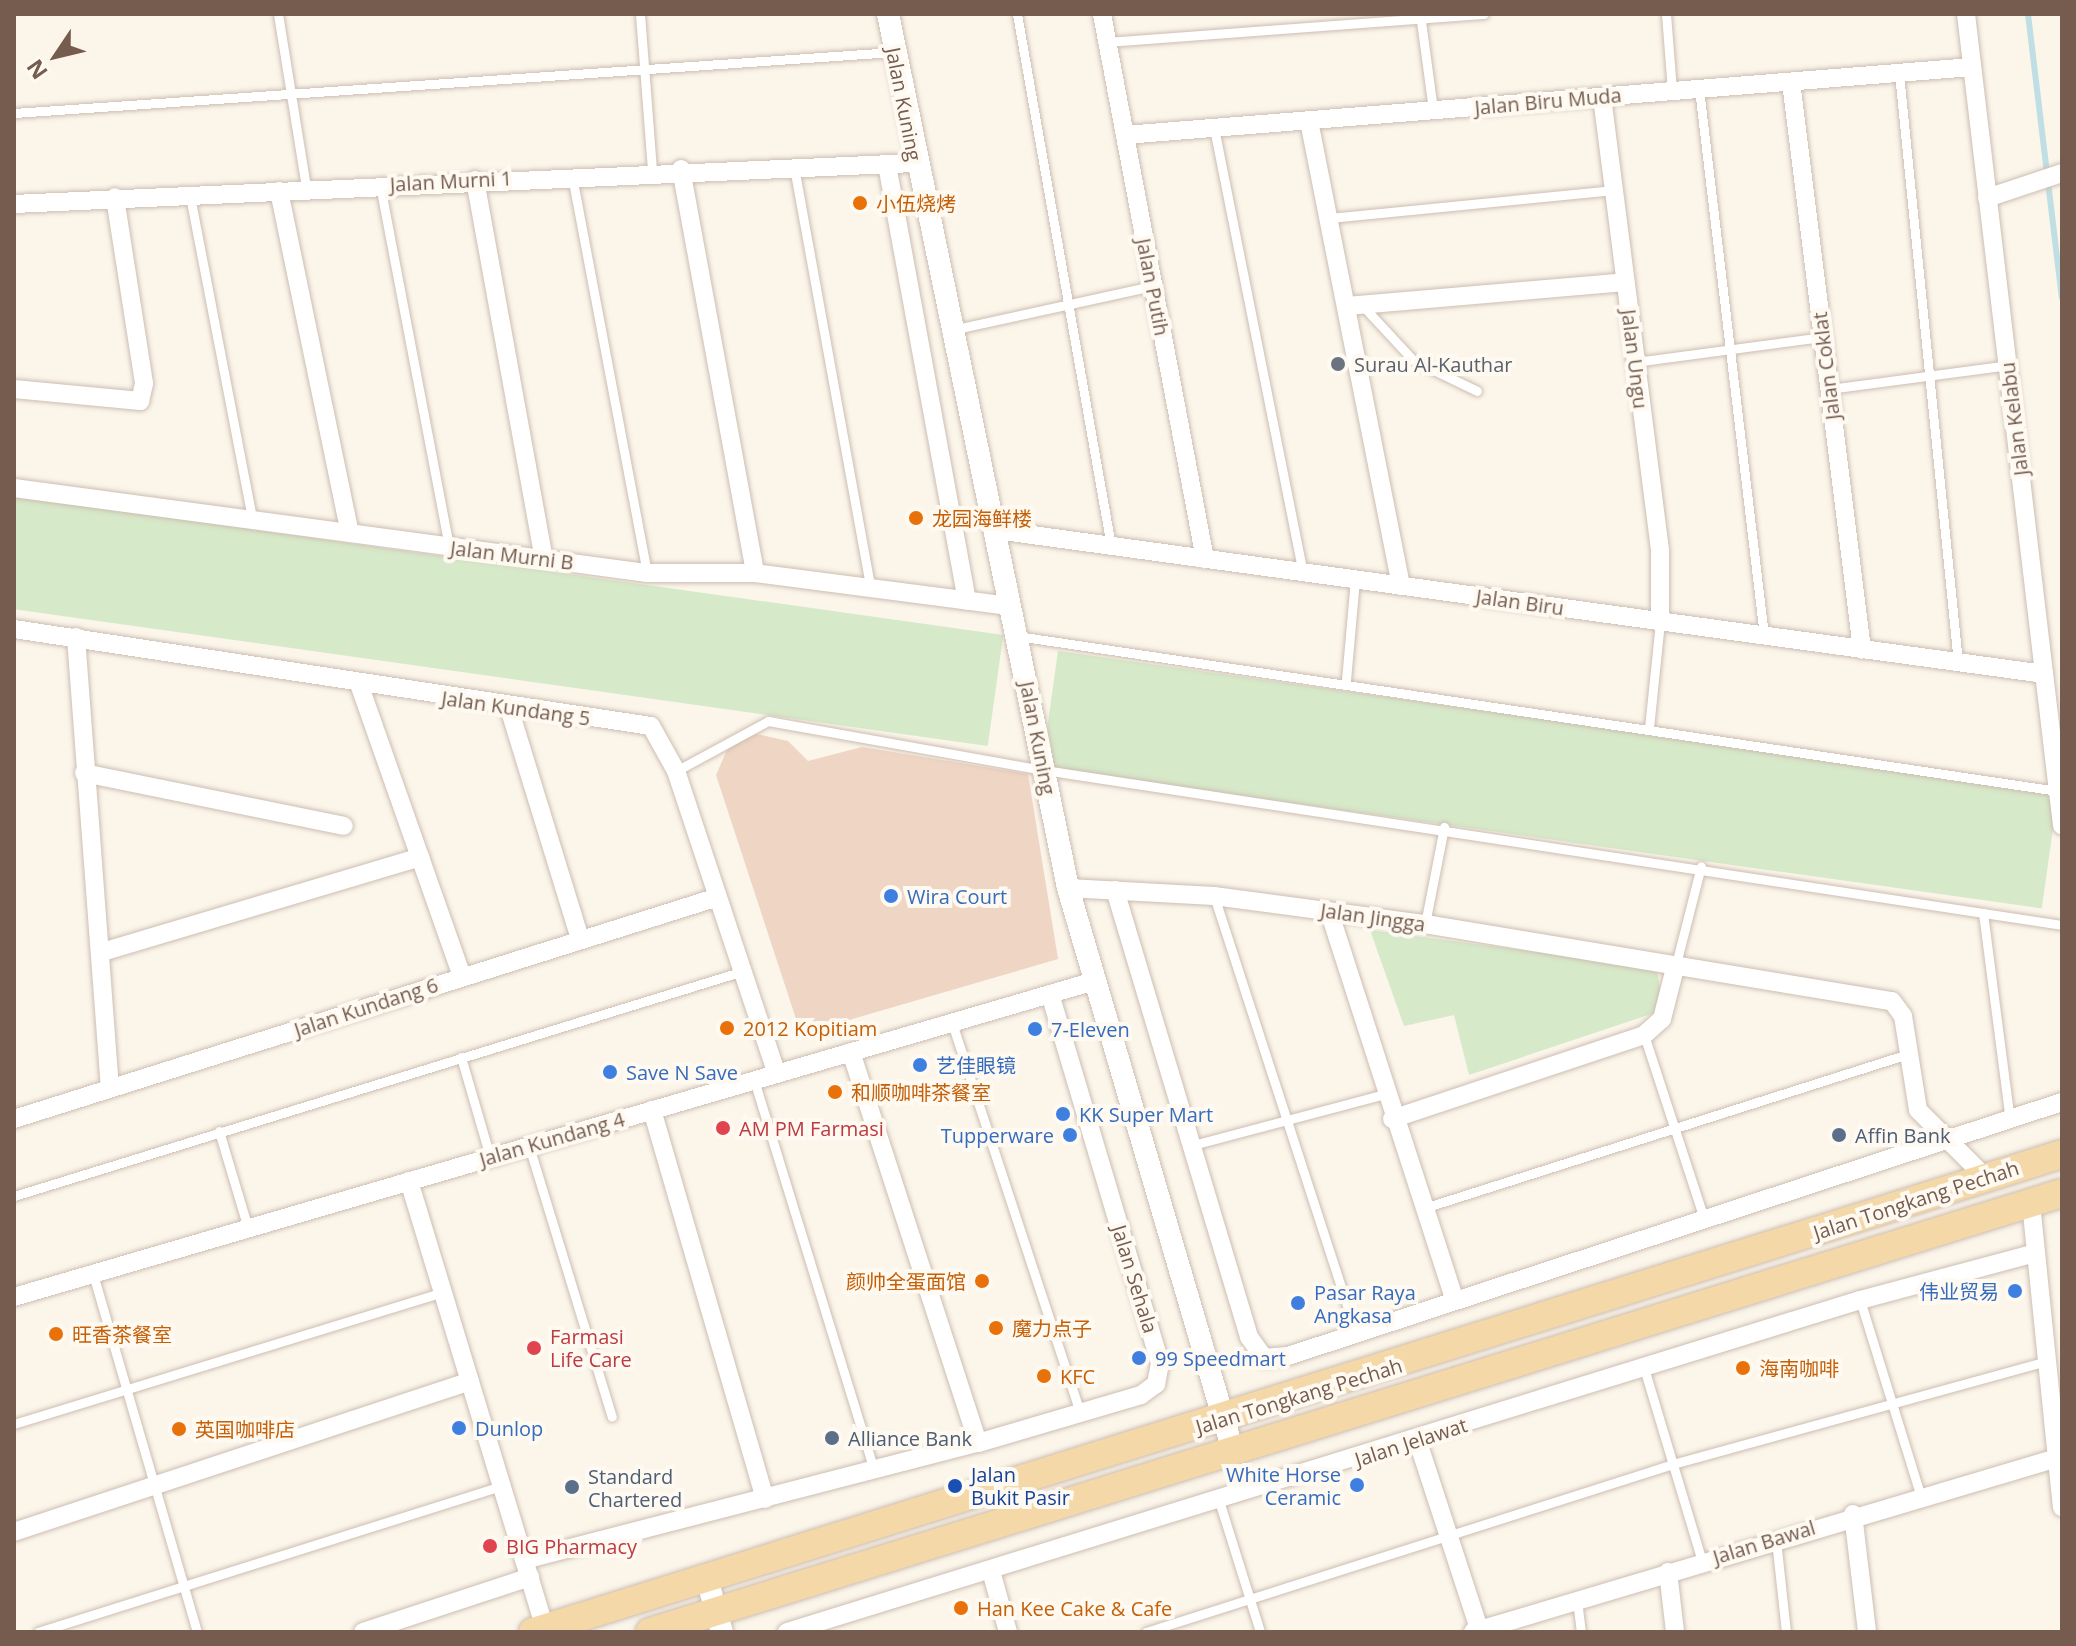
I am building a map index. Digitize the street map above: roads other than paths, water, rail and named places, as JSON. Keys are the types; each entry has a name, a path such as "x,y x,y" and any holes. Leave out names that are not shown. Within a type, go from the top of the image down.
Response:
{"main road":[{"name":"Jalan Tongkang Pechah","path":"539,1630 1224,1420 2062,1154"},
{"name":"Jalan Tongkang Pechah","path":"650,1632 719,1622 1233,1451 2062,1193"}],"street":[{"name":"Jalan Kuning","path":"888,14 915,163 996,530 1068,888 1091,982 1233,1451"},
{"name":"Jalan Putih","path":"1102,14 1205,559"},
{"name":"Jalan Kelabu","path":"1966,14 2062,825"},
{"name":"Jalan Biru Muda","path":"1125,135 1972,67"},
{"name":"Jalan Coklat","path":"1791,82 1862,650"},
{"name":"Jalan Ungu","path":"1602,97 1660,552 1660,622"},
{"path":"1309,121 1329,218 1354,305 1401,586"},
{"name":"Jalan Murni 1","path":"14,204 189,192 279,191 306,187 793,163 915,163"},
{"path":"887,165 967,601"},
{"path":"681,169 755,573"},
{"path":"1987,198 2062,173"},
{"path":"475,180 544,559"},
{"path":"279,191 350,533"},
{"path":"14,389 140,401 144,383 115,197"},
{"path":"1354,305 1625,282"},
{"name":"Jalan Murni B","path":"14,488 647,573 755,573 870,585 1010,606"},
{"name":"Jalan Biru","path":"996,530 2044,674"},
{"name":"Jalan Kundang 5","path":"14,629 509,708 651,726 676,771 777,1074"},
{"path":"76,637 110,1088"},
{"path":"359,684 462,977"},
{"path":"509,708 580,939"},
{"path":"84,773 344,826"},
{"path":"102,952 420,857"},
{"name":"Jalan Jingga","path":"1068,888 1214,896 1425,924 1675,968 1892,1001 1903,1016 1905,1055 1918,1110 1953,1139 1985,1177"},
{"path":"1115,890 1257,1351 1273,1360 1454,1298 2062,1102"},
{"name":"Jalan Kundang 6","path":"14,1119 718,897"},
{"path":"1329,911 1392,1119 1454,1298"},
{"path":"1392,1119 1644,1035 1662,1019 1675,968"},
{"name":"Jalan Kundang 4","path":"14,1297 1091,982"},
{"name":"Jalan Sehala","path":"363,1632 527,1568 765,1499 978,1443 1141,1395 1156,1384 1160,1363 1050,994"},
{"path":"851,1052 978,1443"},
{"path":"652,1110 765,1499"},
{"path":"409,1181 527,1568 539,1630"},
{"path":"2031,1203 2062,1507"},
{"name":"Jalan Jelawat","path":"787,1632 1220,1504 1860,1300 2035,1253"},
{"path":"14,1532 156,1489 470,1381"},
{"path":"1417,1439 1478,1631"},
{"name":"Jalan Bawal","path":"1478,1631 1853,1514 2057,1458"},
{"path":"1853,1514 1867,1632"},
{"path":"991,1571 1008,1632"},
{"path":"1668,1572 1675,1632"},
{"path":"707,1579 719,1622"}],"lane":[{"path":"278,14 288,94 306,187"},
{"path":"640,14 652,170"},
{"path":"1017,14 1064,303 1111,546"},
{"path":"1108,42 1484,14"},
{"path":"1666,14 1672,91"},
{"path":"1421,21 1433,110"},
{"path":"14,113 644,66 893,52"},
{"path":"1899,73 1934,373 1958,663"},
{"path":"1699,89 1764,636"},
{"path":"1214,128 1303,572"},
{"path":"793,163 870,585"},
{"path":"571,175 647,573"},
{"path":"380,184 449,548"},
{"path":"1329,218 1615,190"},
{"path":"189,192 252,522"},
{"path":"952,330 1152,286"},
{"path":"1354,305 1413,360 1477,391"},
{"path":"1635,362 1822,337"},
{"path":"1828,389 2008,365"},
{"path":"1346,680 1355,580"},
{"path":"1649,728 1660,622"},
{"path":"1017,636 1346,680 2058,791"},
{"path":"676,771 768,721 1044,770 1701,866 2062,925"},
{"path":"1425,924 1444,827"},
{"path":"1675,968 1701,866"},
{"path":"1214,896 1356,1332"},
{"path":"1983,913 2010,1120"},
{"path":"14,1196 743,971"},
{"path":"952,1023 1080,1413"},
{"path":"1644,1035 1704,1219"},
{"path":"1424,1209 1674,1123 1905,1055"},
{"path":"461,1057 490,1157"},
{"path":"754,1080 874,1470"},
{"path":"1193,1145 1385,1094"},
{"path":"219,1131 248,1228"},
{"path":"529,1146 612,1417"},
{"path":"93,1274 197,1632"},
{"path":"14,1424 442,1292"},
{"path":"1860,1300 1920,1494"},
{"path":"1146,1632 1673,1464 1891,1401 2046,1361"},
{"path":"1644,1368 1702,1561"},
{"path":"38,1632 183,1583 502,1486"},
{"path":"1220,1504 1260,1632"},
{"path":"1776,1539 1786,1632"},
{"path":"1577,1600 1581,1632"}],"waterway":[{"path":"2028,14 2062,298"}],"place":[{"name":"小伍烧烤","path":"860,203"},
{"name":"Surau Al-Kauthar","path":"1338,364"},
{"name":"龙园海鲜楼","path":"916,518"},
{"name":"Wira Court","path":"891,896"},
{"name":"2012 Kopitiam","path":"727,1028"},
{"name":"7-Eleven","path":"1035,1029"},
{"name":"艺佳眼镜","path":"920,1065"},
{"name":"Save N Save","path":"610,1072"},
{"name":"和顺咖啡茶餐室","path":"835,1092"},
{"name":"KK Super Mart","path":"1063,1114"},
{"name":"AM PM Farmasi","path":"723,1128"},
{"name":"Tupperware","path":"1070,1135"},
{"name":"Affin Bank","path":"1839,1135"},
{"name":"颜帅全蛋面馆","path":"982,1281"},
{"name":"伟业贸易","path":"2015,1291"},
{"name":"Pasar Raya Angkasa","path":"1298,1303"},
{"name":"魔力点子","path":"996,1328"},
{"name":"旺香茶餐室","path":"56,1334"},
{"name":"Farmasi Life Care","path":"534,1348"},
{"name":"99 Speedmart","path":"1139,1358"},
{"name":"海南咖啡","path":"1743,1368"},
{"name":"KFC","path":"1044,1376"},
{"name":"Dunlop","path":"459,1428"},
{"name":"英国咖啡店","path":"179,1429"},
{"name":"Alliance Bank","path":"832,1438"},
{"name":"White Horse Ceramic","path":"1357,1485"},
{"name":"Jalan Bukit Pasir","path":"955,1486"},
{"name":"Standard Chartered","path":"572,1487"},
{"name":"BIG Pharmacy","path":"490,1546"},
{"name":"Han Kee Cake & Cafe","path":"961,1608"}]}
